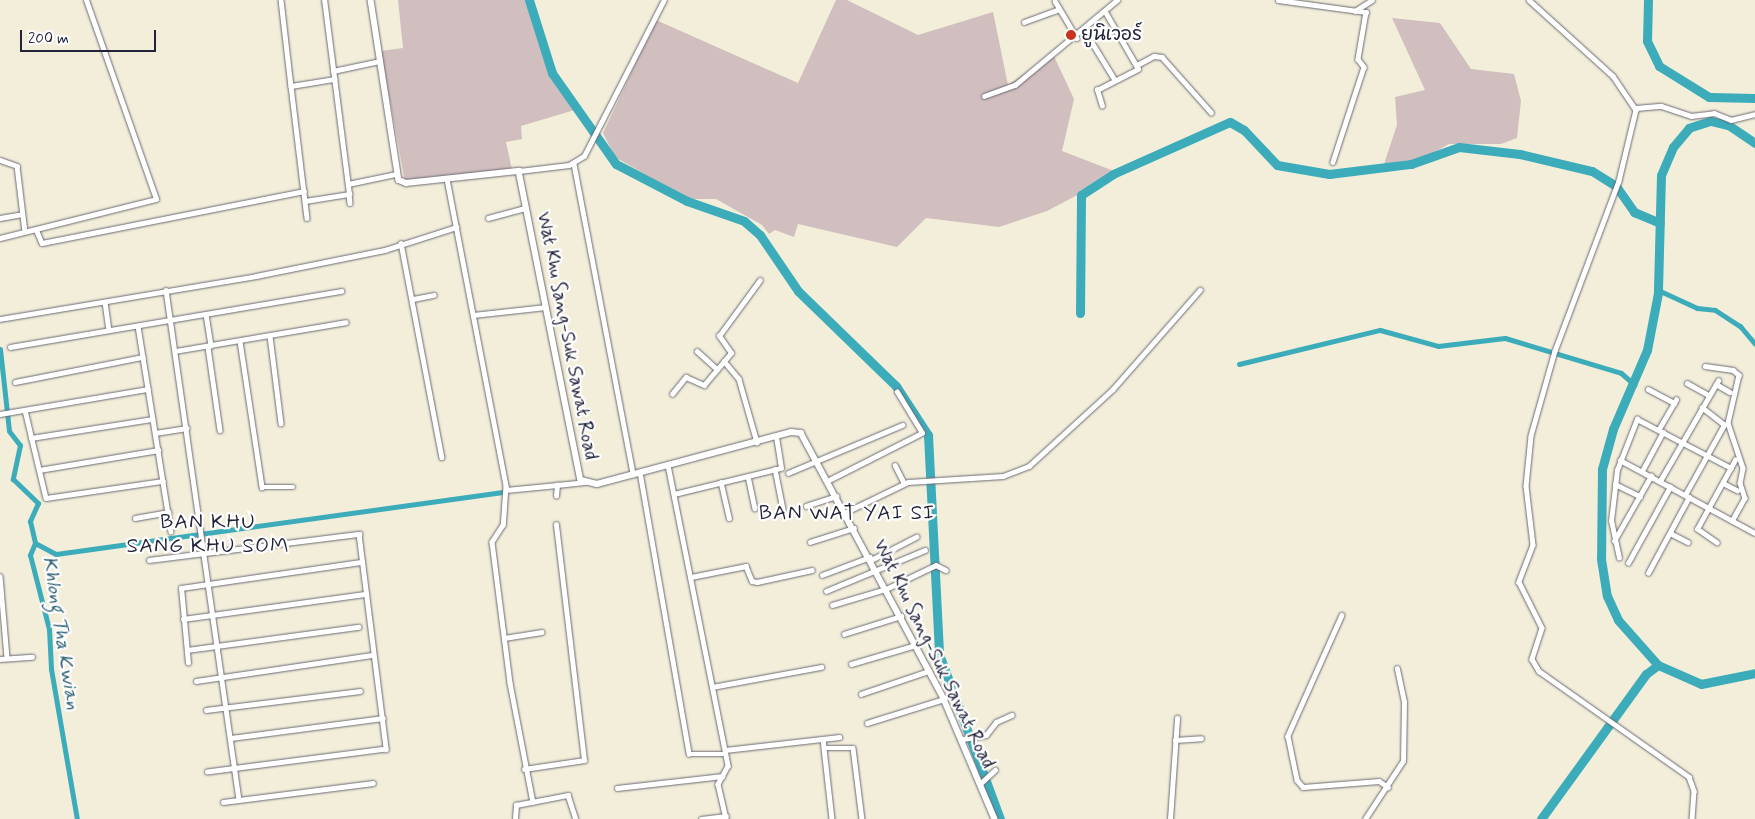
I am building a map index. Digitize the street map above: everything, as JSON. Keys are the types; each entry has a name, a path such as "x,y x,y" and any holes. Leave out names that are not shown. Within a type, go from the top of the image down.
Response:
{"street":[{"path":"0,238 156,199 86,0"},
{"path":"285,0 281,0 307,218"},
{"path":"324,0 350,203"},
{"path":"371,0 396,174 406,183 574,164 596,138 664,0"},
{"path":"984,96 1015,85 1077,38 1117,0"},
{"path":"1278,0 1366,12 1358,58 1364,67 1333,162"},
{"path":"1355,11 1372,0"},
{"path":"1529,0 1613,76 1636,108 1619,181 1552,359 1531,436 1526,486 1532,545 1520,587 1542,628 1532,659 1539,671 1610,718 1688,777 1694,791 1692,819"},
{"path":"1055,1 1077,38"},
{"path":"1024,22 1059,8"},
{"path":"1105,12 1137,65"},
{"path":"1084,31 1115,80"},
{"path":"1102,106 1096,92 1154,56 1162,57 1211,112"},
{"path":"333,70 380,61"},
{"path":"291,86 334,79"},
{"path":"1636,108 1661,106 1691,116 1714,113 1731,120 1755,114"},
{"path":"0,160 17,166 25,232"},
{"path":"574,164 633,474"},
{"name":"Wat Khu Sang-Suk Sawat Road","path":"519,171 584,482 597,484 776,436 801,433 838,495 965,739 985,781 995,819"},
{"path":"348,184 396,174"},
{"path":"447,179 506,490 501,502 503,525 492,542 504,638 524,769 533,802"},
{"path":"36,229 42,243 304,191"},
{"path":"305,201 349,194"},
{"path":"488,218 526,208"},
{"path":"0,218 22,214"},
{"path":"0,319 256,276 456,227"},
{"path":"401,242 442,457"},
{"path":"672,394 686,377 703,386 724,362 731,350 719,336 760,280"},
{"path":"166,290 204,537 239,800"},
{"path":"846,512 904,483 928,479 1003,476 1035,462 1112,390 1200,290"},
{"path":"10,347 341,291"},
{"path":"413,299 434,295"},
{"path":"105,302 109,330"},
{"path":"473,315 546,307"},
{"path":"206,314 220,430"},
{"path":"175,351 346,322"},
{"path":"138,326 172,531"},
{"path":"270,336 281,423"},
{"path":"240,341 262,487 293,487"},
{"path":"696,351 717,370"},
{"path":"15,382 143,357"},
{"path":"724,362 739,379 757,442"},
{"path":"1705,366 1739,375 1728,424 1743,468 1740,483 1745,498 1732,521"},
{"path":"1660,481 1717,382 1730,392"},
{"path":"1687,383 1709,395"},
{"path":"0,414 148,389"},
{"path":"1642,471 1675,401 1648,389"},
{"path":"829,480 922,433 897,392"},
{"path":"1648,573 1670,533 1724,422 1702,408"},
{"path":"25,410 47,498 163,481"},
{"path":"1619,558 1614,541 1615,484 1620,460 1637,418 1731,468"},
{"path":"31,438 153,419"},
{"path":"788,473 820,463 902,425"},
{"path":"155,433 187,428"},
{"path":"674,494 776,470 784,465 776,436"},
{"path":"39,470 158,450"},
{"path":"1620,460 1755,533"},
{"path":"1717,543 1697,531 1735,460"},
{"path":"668,465 728,766 718,784 726,818 701,819"},
{"path":"895,465 904,483"},
{"path":"776,470 783,509"},
{"path":"640,472 689,754 725,752 839,737"},
{"path":"748,476 755,508"},
{"path":"1614,541 1651,476"},
{"path":"506,490 584,482"},
{"path":"721,482 729,518"},
{"path":"1723,483 1737,490"},
{"path":"1615,484 1640,496"},
{"path":"556,496 557,485"},
{"path":"1628,563 1670,487"},
{"path":"806,506 838,495"},
{"path":"135,518 168,512"},
{"path":"524,769 584,760 556,525"},
{"path":"810,542 855,528"},
{"path":"149,560 356,532 362,562 386,746 381,752 207,772"},
{"path":"1670,533 1688,542"},
{"path":"822,575 871,559 916,537"},
{"path":"826,592 878,573 926,550"},
{"path":"188,663 180,589 210,583 362,562"},
{"path":"691,577 746,566 752,581 757,582 812,570"},
{"path":"832,605 886,589 935,566 946,570"},
{"path":"0,576 1,612 7,658"},
{"path":"183,619 366,594"},
{"path":"1342,615 1288,736 1297,780 1303,787 1379,781 1388,787"},
{"path":"844,634 901,616"},
{"path":"187,650 358,627"},
{"path":"504,638 542,632"},
{"path":"851,664 916,645"},
{"path":"196,681 373,655"},
{"path":"0,659 32,657"},
{"path":"712,687 822,668"},
{"path":"861,694 929,671"},
{"path":"1365,819 1388,787 1403,761 1399,671"},
{"path":"206,710 360,691"},
{"path":"867,723 944,699"},
{"path":"965,739 986,735 996,722 1012,715"},
{"path":"231,738 383,718"},
{"path":"1170,819 1177,718"},
{"path":"1175,740 1201,738"},
{"path":"823,739 832,819"},
{"path":"824,748 853,748 862,819"},
{"path":"985,781 995,770"},
{"path":"617,788 722,776"},
{"path":"223,802 373,783"},
{"path":"515,819 515,806 570,796 576,819"}],"shaded area":[{"path":"398,0 525,0 545,57 578,109 521,126 522,139 506,142 512,170 405,182 381,51 403,48"},
{"path":"836,0 847,0 918,35 993,12 1008,85 1053,54 1074,99 1062,151 1119,173 1047,211 999,227 926,218 897,247 798,224 794,237 775,230 769,234 762,225 716,199 687,199 615,157 603,133 656,20 798,83"},
{"path":"1392,18 1440,23 1471,69 1514,74 1521,101 1517,138 1501,144 1449,144 1422,159 1383,167 1397,125 1395,97 1425,90"}],"waterway":[{"path":"529,0 552,73 616,164 687,201 744,221 760,235 798,291 896,386 928,435 939,654 1000,819"},
{"path":"1648,0 1647,41 1659,66 1709,97 1755,98"},
{"path":"1755,143 1728,125 1710,121 1689,128 1673,147 1661,175 1658,293 1647,350 1613,429 1602,469 1601,559 1607,596 1618,620 1658,665 1701,684 1755,673"},
{"path":"1080,313 1081,195 1113,174 1230,122 1244,130 1277,165 1329,174 1411,164 1459,147 1520,154 1592,171 1616,186 1634,212 1660,223"},
{"path":"1658,290 1697,308 1715,310 1740,326 1755,344"},
{"path":"1239,364 1380,330 1438,346 1505,338 1621,373 1635,385"},
{"name":"Khlong Tha Kwian","path":"0,349 9,431 20,445 13,479 38,503 30,521 35,543 30,555 49,629 51,669 77,819"},
{"path":"35,543 56,554 503,492"},
{"path":"1541,819 1646,674 1658,665"}],"place":[{"name":"ยูนิเวอร์","path":"1071,35"}],"district":[{"name":"BAN WAT YAI SI","path":"847,513"},
{"name":"BAN KHU SANG KHU SOM","path":"208,534"}]}
